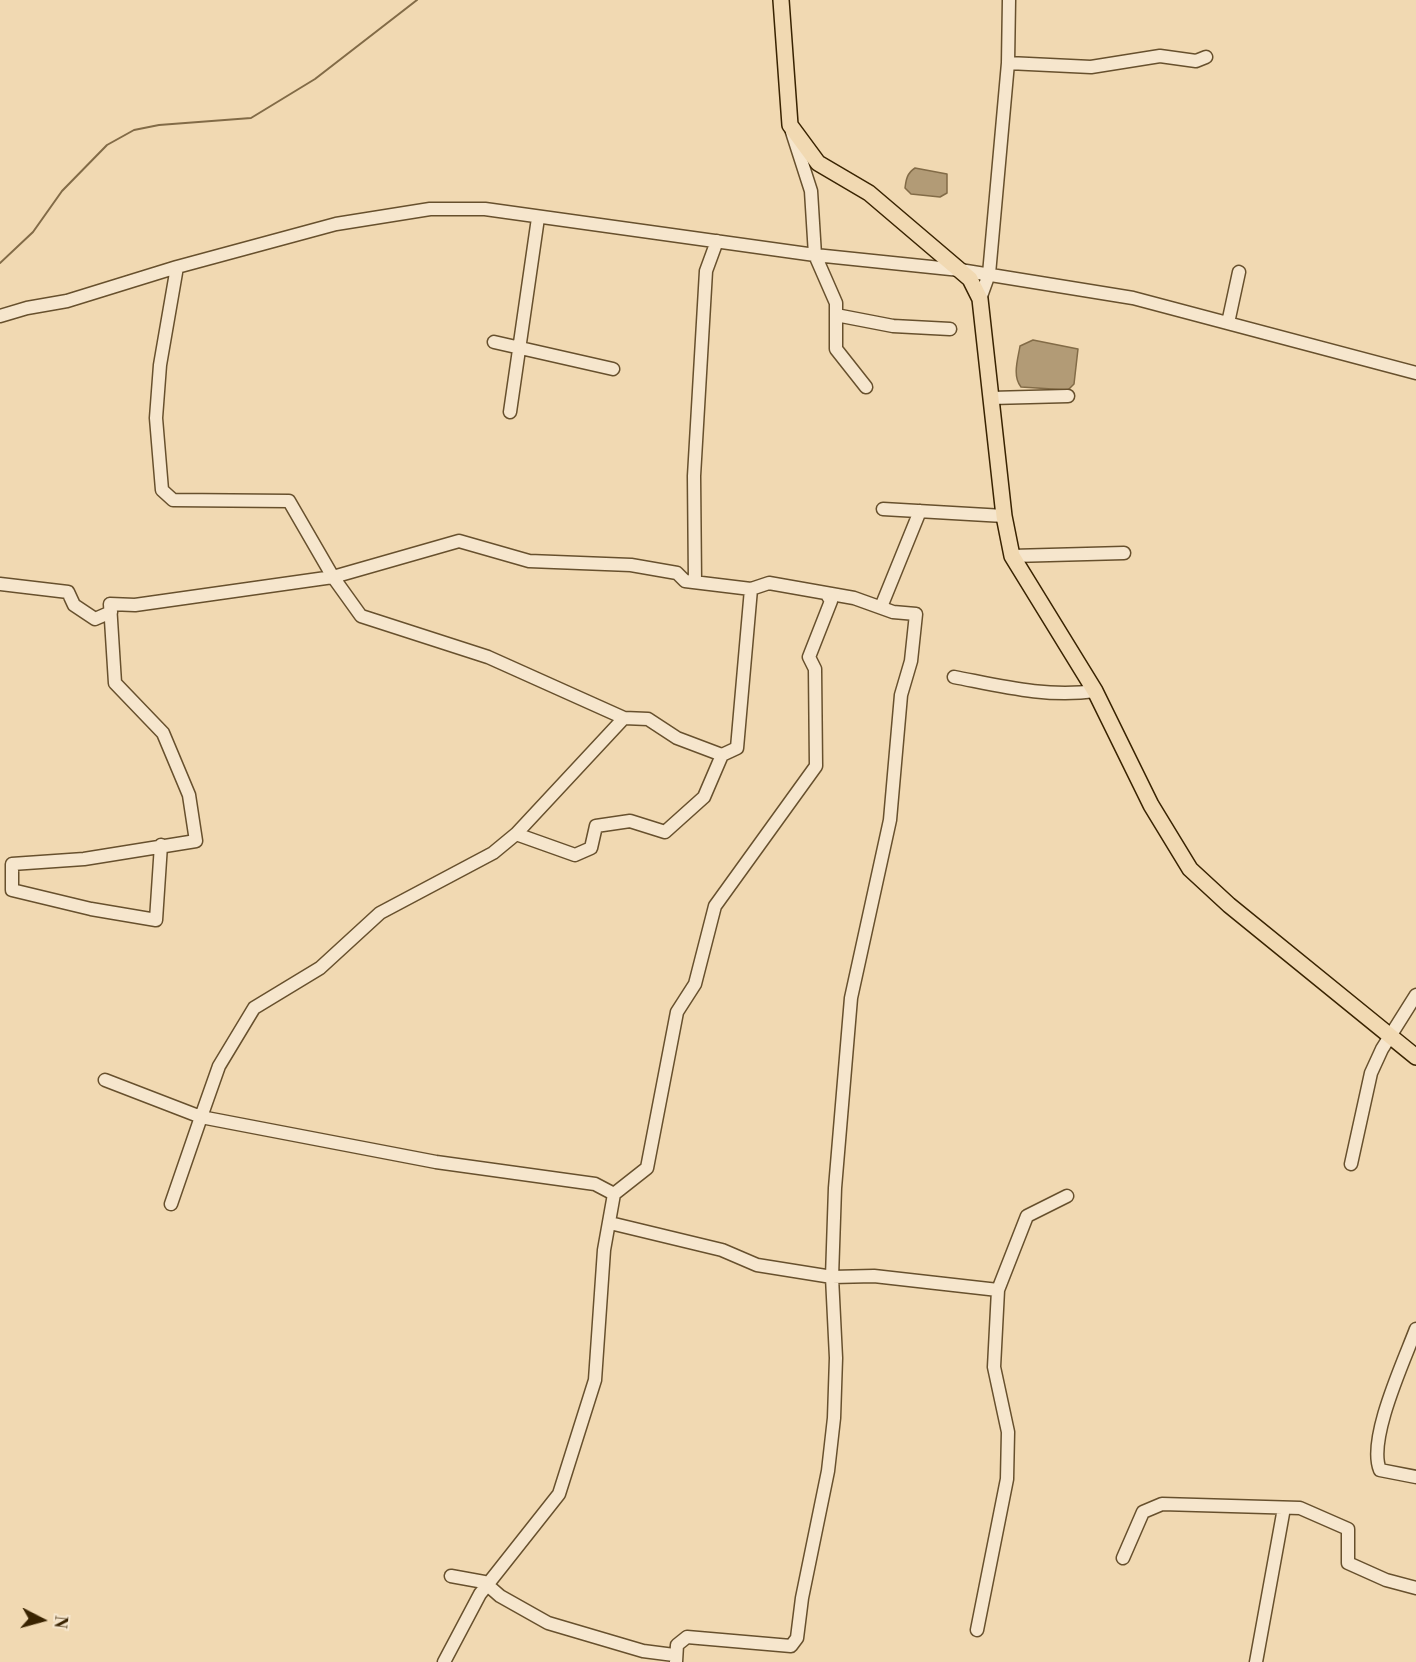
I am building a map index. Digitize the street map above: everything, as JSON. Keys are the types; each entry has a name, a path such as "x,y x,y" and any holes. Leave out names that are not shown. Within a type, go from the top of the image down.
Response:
{"main road":[{"path":"781,0 790,125 819,163 869,193 970,279 980,299 1005,516 1012,556 1095,691 1151,805 1190,869 1229,905 1416,1057"}],"street":[{"path":"980,299 989,274 1008,63 1009,0"},
{"path":"1008,63 1091,67 1160,56 1196,61 1206,57"},
{"path":"790,125 811,191 814,255 836,303 836,349 866,387"},
{"path":"0,316 27,308 67,301 177,267 336,224 430,209 485,209 814,255 960,270 1133,298 1416,373"},
{"path":"510,412 538,218"},
{"path":"695,582 694,476 706,271 717,241"},
{"path":"177,267 160,365 156,418 162,490 173,500 289,501 333,578 361,616 488,657 624,718 648,719 677,738 722,755"},
{"path":"1228,323 1239,272"},
{"path":"836,315 893,326 950,329"},
{"path":"494,342 521,346 613,369"},
{"path":"991,398 1068,396"},
{"path":"883,509 1005,516"},
{"path":"881,608 920,512"},
{"path":"161,845 156,920 91,909 12,890 12,864 84,859 161,845 196,841 189,795 163,733 115,683 110,604 135,605 333,578 459,541 529,561 631,565 676,573 685,581 751,589 770,583 826,593 881,608 916,614 911,661 901,695 890,820 851,998 835,1188 832,1277 836,1358 834,1418 828,1471 802,1598 797,1638 791,1646 687,1636 677,1645 675,1658 548,1623 486,1586 484,1582 452,1576"},
{"path":"1012,556 1124,553"},
{"path":"0,584 68,592 74,605 95,619 111,612"},
{"path":"516,834 575,855 591,848 596,826 630,821 666,832 704,797 722,755 737,748 751,589"},
{"path":"444,1662 486,1586 559,1494 595,1380 604,1250 614,1194 646,1168 677,1012 695,984 715,906 816,766 815,669 809,657 831,601 826,593"},
{"path":"954,677 1027,691 1072,694 1095,691"},
{"path":"171,1204 219,1066 255,1008 320,968 380,913 493,853 516,834 624,718"},
{"path":"1351,1164 1371,1073 1390,1035 1416,995"},
{"path":"105,1080 201,1117 436,1162 594,1185 614,1194"},
{"path":"977,1629 1007,1479 1008,1432 994,1367 998,1290 1027,1216 1067,1196"},
{"path":"610,1223 723,1250 757,1265 832,1277 874,1276 998,1290"},
{"path":"1416,1329 1387,1403 1376,1460 1380,1470 1416,1477"},
{"path":"1123,1558 1143,1512 1162,1504 1300,1508 1348,1529 1348,1563 1386,1581 1416,1588"},
{"path":"1256,1662 1284,1508"}],"shaded area":[{"path":"915,168 947,174 947,193 940,197 911,194 905,185 906,179"},
{"path":"1033,340 1078,349 1074,384 1068,390 1021,387 1018,383 1016,373 1020,346"}],"waterway":[{"path":"0,263 33,232 62,191 107,145 134,130 159,125 251,118 315,79 417,0"}]}
